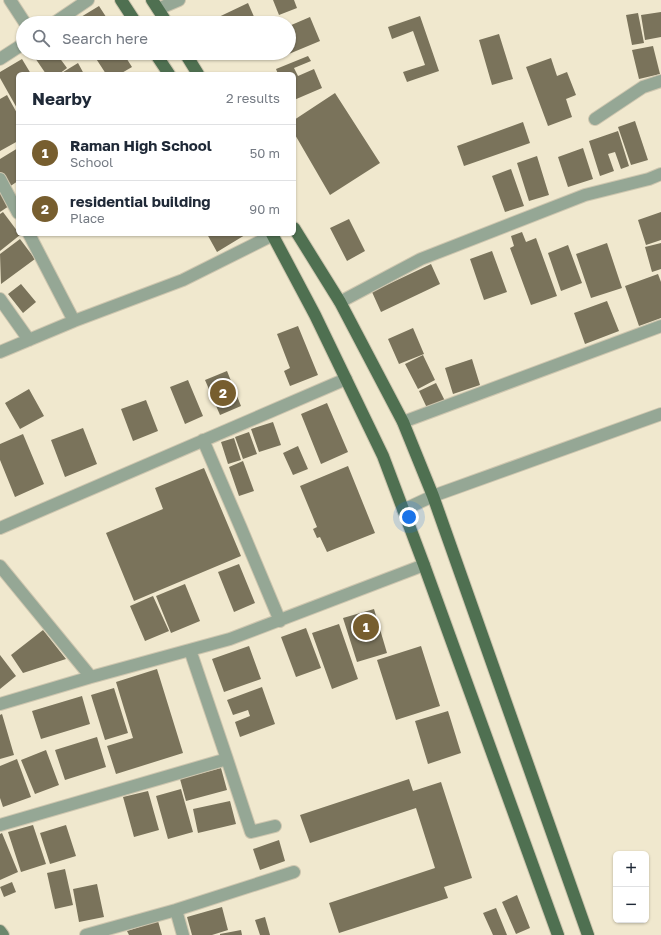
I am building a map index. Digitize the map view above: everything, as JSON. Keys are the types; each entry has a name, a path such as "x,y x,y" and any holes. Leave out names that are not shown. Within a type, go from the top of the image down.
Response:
{"main road":[{"path":"121,0 131,16"},
{"path":"155,4 163,16"},
{"path":"160,60 168,72"},
{"path":"189,60 197,72"},
{"path":"296,231 340,302 403,422 433,496 588,935"},
{"path":"274,236 315,315 383,456 558,935"}],"street":[{"path":"10,0 20,16"},
{"path":"64,16 88,0"},
{"path":"155,4 179,0"},
{"path":"0,59 16,49"},
{"path":"595,119 643,87 661,81"},
{"path":"340,302 421,259 585,195 649,179 661,174"},
{"path":"0,179 16,209"},
{"path":"30,236 74,321"},
{"path":"0,352 74,321 183,280 271,236"},
{"path":"0,299 29,340"},
{"path":"403,422 661,326"},
{"path":"0,528 346,379"},
{"path":"403,510 433,496 661,414"},
{"path":"203,440 242,528 280,621"},
{"path":"0,704 91,677 230,639 424,565"},
{"path":"0,566 91,677"},
{"path":"190,650 251,832 275,826"},
{"path":"0,825 227,759"},
{"path":"86,935 176,910 294,872"},
{"path":"176,910 183,935"},
{"path":"0,931 3,935"}],"building":[{"path":"273,0 294,0 297,8 279,15"},
{"path":"248,3 254,16 221,16"},
{"path":"99,6 105,16 83,16"},
{"path":"661,12 661,37 645,40 641,15"},
{"path":"638,13 644,43 632,45 626,15"},
{"path":"420,16 439,71 407,82 403,72 425,65 413,31 392,39 388,27"},
{"path":"310,17 320,41 296,51 296,23"},
{"path":"499,34 513,79 492,85 479,40"},
{"path":"653,46 660,74 639,79 632,50"},
{"path":"308,56 311,61 294,68 296,72 277,72 276,69"},
{"path":"551,58 557,76 567,72 576,95 566,99 572,117 548,126 526,67"},
{"path":"23,60 30,72 16,72 16,106 0,78 0,72"},
{"path":"36,60 61,60 67,68 62,72 45,72"},
{"path":"97,60 128,60 132,67 123,72 105,72"},
{"path":"78,63 83,72 63,72"},
{"path":"314,69 322,88 296,99 296,72 298,76"},
{"path":"335,93 380,163 330,195 296,136 296,119"},
{"path":"7,95 16,111 16,142 0,151 0,99"},
{"path":"635,121 648,160 631,165 618,127"},
{"path":"523,122 530,143 464,166 457,146"},
{"path":"618,131 629,166 621,169 615,152 608,154 614,171 600,176 589,141"},
{"path":"583,148 593,179 568,187 558,157"},
{"path":"16,149 16,182 9,187 0,173 0,159"},
{"path":"537,156 549,195 529,201 517,163"},
{"path":"511,169 524,206 505,212 492,176"},
{"path":"0,187 12,204 0,212"},
{"path":"3,212 16,229 16,236 19,236 0,251 0,214"},
{"path":"661,212 661,240 646,245 638,220"},
{"path":"349,219 365,251 347,261 330,228"},
{"path":"522,232 526,242 536,238 557,296 531,305 510,248 514,246 511,236"},
{"path":"208,236 243,236 217,252"},
{"path":"20,239 35,259 1,284 0,254"},
{"path":"607,243 622,288 591,298 576,254"},
{"path":"661,243 661,269 652,272 645,247"},
{"path":"568,245 582,283 561,291 548,253"},
{"path":"492,251 507,292 484,300 470,259"},
{"path":"431,264 440,284 381,312 372,292"},
{"path":"658,274 661,282 661,318 639,326 625,286"},
{"path":"21,284 36,302 23,313 8,294"},
{"path":"607,301 619,331 585,344 574,313"},
{"path":"298,326 318,375 290,386 284,371 290,368 277,334"},
{"path":"413,328 424,354 399,364 388,339"},
{"path":"423,355 435,380 418,389 405,364"},
{"path":"472,359 480,385 453,394 445,368"},
{"path":"227,371 241,406 220,415 205,380"},
{"path":"188,380 203,416 185,424 170,387"},
{"path":"436,383 445,401 427,408 419,391"},
{"path":"29,389 44,416 20,429 5,403"},
{"path":"146,400 158,431 133,441 121,409"},
{"path":"327,403 348,452 321,464 301,414"},
{"path":"273,422 281,445 259,452 251,429"},
{"path":"83,428 97,464 65,477 51,440"},
{"path":"249,432 257,454 243,459 235,437"},
{"path":"23,434 44,484 15,497 0,460 0,444"},
{"path":"234,438 241,460 228,464 221,442"},
{"path":"298,446 308,469 293,475 283,453"},
{"path":"243,461 254,491 239,496 229,467"},
{"path":"348,466 375,533 327,552 320,537 317,538 313,529 317,527 300,486"},
{"path":"204,468 241,556 134,601 106,533 163,509 155,488"},
{"path":"239,564 255,603 234,612 218,572"},
{"path":"185,584 200,621 171,633 156,596"},
{"path":"153,596 169,631 145,641 130,606"},
{"path":"374,609 387,653 357,662 343,618"},
{"path":"339,624 358,679 332,689 312,633"},
{"path":"306,628 321,668 296,677 281,637"},
{"path":"43,630 66,659 23,673 11,655"},
{"path":"249,646 261,679 224,692 212,659"},
{"path":"421,646 440,706 396,720 377,660"},
{"path":"0,655 16,676 0,689"},
{"path":"157,669 183,753 116,774 107,746 133,738 116,682"},
{"path":"262,687 275,724 240,737 235,722 250,716 248,710 233,715 227,700"},
{"path":"114,688 128,733 105,740 91,695"},
{"path":"82,696 90,724 41,739 32,711"},
{"path":"448,711 461,753 428,764 415,721"},
{"path":"2,714 14,755 0,759 0,715"},
{"path":"97,737 106,767 65,780 55,750"},
{"path":"46,750 59,785 35,794 21,760"},
{"path":"17,759 31,797 3,807 0,798 0,766"},
{"path":"221,768 227,790 186,801 180,779"},
{"path":"409,779 413,791 441,782 472,878 444,887 448,898 339,933 329,903 435,868 416,808 310,843 300,815"},
{"path":"181,789 193,832 168,839 156,796"},
{"path":"148,791 159,830 134,837 123,797"},
{"path":"230,801 236,824 198,833 193,809"},
{"path":"33,825 46,864 21,872 8,832"},
{"path":"66,825 76,856 50,864 40,833"},
{"path":"2,833 18,872 0,880 0,834"},
{"path":"279,840 285,861 260,870 253,849"},
{"path":"65,869 73,905 55,909 47,873"},
{"path":"12,882 16,892 4,897 0,887"},
{"path":"97,884 104,917 79,922 73,889"},
{"path":"517,895 530,928 516,934 502,902"},
{"path":"222,907 228,930 212,935 192,935 187,917"},
{"path":"496,908 507,935 493,935 483,913"},
{"path":"265,917 270,935 260,935 255,920"},
{"path":"158,921 162,935 129,935 127,931"},
{"path":"241,930 242,935 220,935 220,934"}],"place":[{"name":"residential building","path":"223,393"},
{"name":"Raman High School","path":"366,627"}]}
